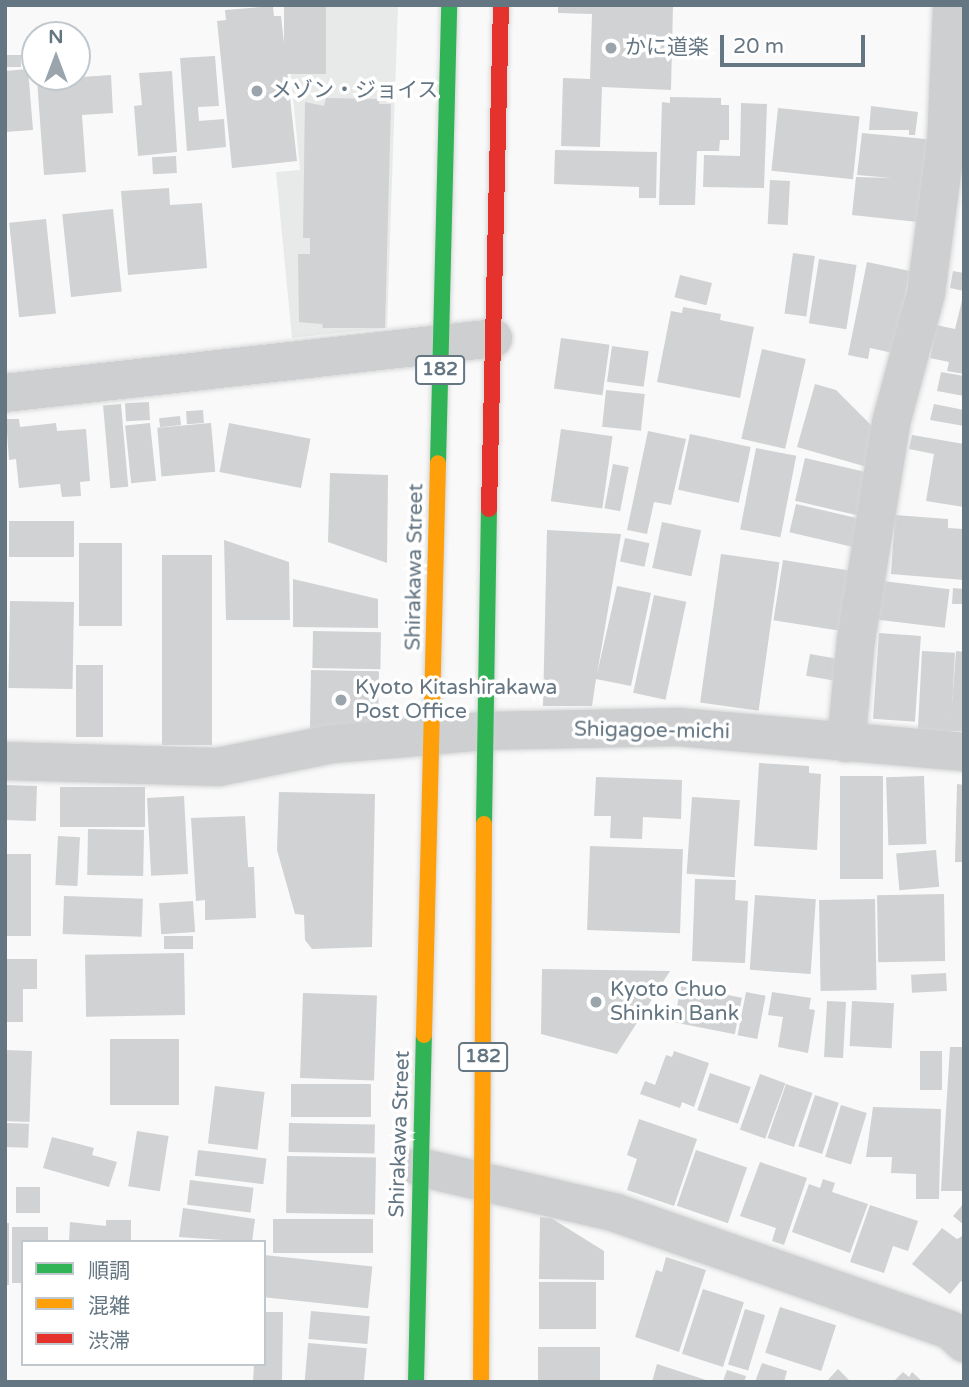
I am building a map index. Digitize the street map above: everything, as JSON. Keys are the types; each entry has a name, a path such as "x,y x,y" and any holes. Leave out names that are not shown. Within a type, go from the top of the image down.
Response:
{"main road":[{"name":"Shirakawa Street","path":"416,1382 419,1167 434,735 449,5"},
{"name":"182","path":"481,1382 484,731 501,5"}],"street":[{"path":"846,743 856,640 891,422 926,293 946,144 952,5"},
{"path":"5,393 493,338"},
{"name":"Shigagoe-michi","path":"5,761 219,767 332,744 434,735 484,731 678,727 964,752"},
{"path":"419,1167 482,1179 616,1213 950,1330 964,1343"}],"shaded area":[{"path":"284,5 398,5 387,328 292,338 276,172 300,170"}],"building":[{"path":"284,5 326,5 326,74 284,74"},
{"path":"558,5 673,5 671,90 602,87 600,147 561,146 563,78 590,79 592,14 558,13"},
{"name":"メゾン・ジョイス","path":"273,6 274,16 281,16 297,161 232,168 217,21 226,20 225,10"},
{"path":"5,55 21,55 21,67 5,67"},
{"path":"215,56 219,106 198,107 199,121 224,119 226,147 187,151 180,58"},
{"path":"21,70 21,91 30,91 33,130 5,132 5,71"},
{"path":"172,71 177,152 138,156 134,106 142,105 139,73"},
{"path":"111,75 113,113 82,115 86,172 44,175 38,91 91,91 91,76"},
{"path":"670,97 721,98 721,105 729,105 729,140 720,140 719,151 697,151 695,205 659,205 662,102 670,103"},
{"path":"326,98 379,99 379,104 391,104 385,328 323,328 322,324 299,322 298,254 310,254 310,238 303,238 305,102 324,106"},
{"path":"741,103 767,104 764,188 703,187 704,155 740,156"},
{"path":"871,106 918,112 915,135 909,135 909,130 869,130"},
{"path":"778,108 860,117 853,179 771,171"},
{"path":"862,133 936,140 927,223 852,215 856,177 892,178 857,175"},
{"path":"555,150 657,152 656,198 639,198 639,187 554,184"},
{"path":"176,156 177,173 153,174 152,157"},
{"path":"770,180 790,181 788,225 768,224"},
{"path":"169,188 170,205 202,203 207,268 128,275 121,191"},
{"path":"113,209 122,292 71,297 62,214"},
{"path":"46,219 56,313 19,317 9,223"},
{"path":"793,253 815,256 806,316 785,313"},
{"path":"819,259 857,265 846,329 809,323"},
{"path":"867,262 910,271 893,353 870,348 868,359 848,355"},
{"path":"953,271 964,273 964,291 950,288"},
{"path":"680,275 712,283 706,305 674,297"},
{"path":"964,292 964,374 947,371 949,362 930,358 936,325 955,329"},
{"path":"683,307 721,314 720,320 754,327 740,398 657,382 671,311 682,313"},
{"path":"561,338 610,345 602,395 554,389"},
{"path":"612,346 649,351 644,387 607,382"},
{"path":"762,349 806,359 785,449 741,439"},
{"path":"941,372 964,376 964,396 937,391"},
{"path":"815,384 836,390 877,431 867,467 797,447"},
{"path":"606,390 645,394 641,431 602,427"},
{"path":"149,402 150,420 126,421 125,403"},
{"path":"121,404 128,487 110,488 103,406"},
{"path":"934,404 964,410 964,426 930,420"},
{"path":"203,410 204,423 187,424 186,411"},
{"path":"180,416 181,425 160,427 159,418"},
{"path":"6,419 19,419 20,427 56,423 57,431 86,429 90,481 80,482 81,496 62,497 60,484 19,488 16,459 9,460"},
{"path":"150,423 156,481 131,483 125,426"},
{"path":"211,423 215,472 161,477 157,428"},
{"path":"229,423 310,439 301,488 219,472"},
{"path":"561,429 612,436 602,509 551,501"},
{"path":"648,431 686,439 671,505 654,502 647,534 627,530"},
{"path":"690,434 751,447 739,503 678,490"},
{"path":"912,435 964,444 964,507 926,501 934,454 909,449"},
{"path":"756,448 796,456 780,537 740,529"},
{"path":"805,458 872,474 862,516 795,501"},
{"path":"613,464 629,467 620,511 604,508"},
{"path":"330,473 388,475 387,563 328,542"},
{"path":"796,504 866,520 860,548 789,532"},
{"path":"895,515 948,519 948,528 964,529 964,580 891,574"},
{"path":"9,521 74,521 74,557 9,557"},
{"path":"662,522 701,530 691,576 652,568"},
{"path":"547,530 621,534 597,674 617,586 651,593 631,686 596,679 592,706 543,706"},
{"path":"625,538 649,543 644,567 620,561"},
{"path":"224,540 289,562 290,620 226,620"},
{"path":"79,543 122,543 122,626 79,626"},
{"path":"721,554 779,562 759,711 700,703"},
{"path":"162,555 212,555 212,745 162,745"},
{"path":"783,560 854,571 845,632 773,620"},
{"path":"293,579 378,599 378,628 293,627"},
{"path":"883,581 950,589 945,628 878,620"},
{"path":"953,588 964,589 964,604 952,604"},
{"path":"654,595 686,602 665,700 633,693"},
{"path":"10,601 74,602 72,689 8,688"},
{"path":"313,631 381,632 380,669 312,668"},
{"path":"879,633 921,636 915,722 873,719"},
{"path":"922,651 955,653 951,735 918,733"},
{"path":"956,651 964,652 964,731 950,731"},
{"path":"810,654 839,659 835,681 806,676"},
{"path":"76,665 103,665 103,737 76,737"},
{"path":"311,670 379,671 378,734 310,733"},
{"path":"759,763 809,766 809,773 821,774 817,850 754,846"},
{"path":"840,776 883,776 883,879 840,879"},
{"path":"924,776 926,844 888,845 886,777"},
{"path":"596,777 682,780 681,819 643,817 642,839 610,838 611,816 594,816"},
{"path":"957,784 964,785 964,862 955,862"},
{"path":"5,785 37,786 36,821 5,820"},
{"path":"60,787 145,787 145,827 60,827"},
{"path":"279,792 375,794 372,947 312,949 305,940 304,915 295,914 277,850"},
{"path":"184,796 188,874 151,876 147,798"},
{"path":"692,797 740,800 735,877 687,874"},
{"path":"245,816 248,867 254,867 256,918 205,920 205,900 196,901 191,818"},
{"path":"88,829 144,830 143,876 87,875"},
{"path":"58,836 80,837 77,886 55,885"},
{"path":"590,846 683,849 680,933 587,930"},
{"path":"936,850 939,887 899,890 896,853"},
{"path":"5,854 31,854 31,936 5,936"},
{"path":"695,879 736,880 735,900 748,901 745,963 692,961"},
{"path":"944,894 945,961 878,962 877,895"},
{"path":"755,895 816,899 811,974 750,970"},
{"path":"64,896 143,899 142,937 63,934"},
{"path":"875,899 877,990 821,991 819,900"},
{"path":"193,901 195,932 161,934 159,903"},
{"path":"164,936 193,936 193,949 164,949"},
{"path":"184,953 185,1015 86,1017 85,955"},
{"path":"5,959 37,959 37,989 23,989 23,1022 5,1022"},
{"name":"Kyoto Chuo Shinkin Bank","path":"542,969 670,971 617,1054 541,1034"},
{"path":"946,973 947,991 912,993 911,975"},
{"path":"681,986 742,998 735,1034 674,1022"},
{"path":"746,992 766,996 757,1039 738,1035"},
{"path":"772,992 811,998 809,1009 815,1010 808,1053 778,1047 783,1017 768,1015"},
{"path":"303,993 377,996 374,1081 300,1078"},
{"path":"827,1001 846,1002 843,1058 824,1057"},
{"path":"852,1001 894,1003 892,1048 850,1046"},
{"path":"110,1039 179,1039 179,1105 110,1105"},
{"path":"950,1047 964,1047 964,1191 941,1191"},
{"path":"5,1050 32,1051 30,1122 5,1121"},
{"path":"674,1051 709,1063 694,1107 682,1102 680,1108 640,1094 645,1081 655,1085 666,1055 672,1057"},
{"path":"920,1051 942,1051 942,1090 920,1090"},
{"path":"710,1073 751,1087 738,1124 697,1110"},
{"path":"760,1074 785,1083 765,1139 740,1129"},
{"path":"291,1084 371,1084 371,1117 291,1117"},
{"path":"786,1084 812,1093 794,1147 767,1138"},
{"path":"215,1086 265,1092 258,1150 208,1144"},
{"path":"815,1095 839,1103 822,1154 798,1146"},
{"path":"841,1105 867,1113 851,1165 825,1157"},
{"path":"873,1107 941,1109 939,1199 916,1199 916,1174 891,1173 892,1157 866,1157"},
{"path":"639,1119 697,1139 674,1206 627,1190 637,1159 627,1155"},
{"path":"5,1123 29,1124 28,1148 5,1147"},
{"path":"289,1123 375,1125 374,1153 288,1152"},
{"path":"137,1131 169,1136 160,1191 128,1186"},
{"path":"52,1137 94,1148 92,1155 117,1162 109,1187 43,1168"},
{"path":"198,1150 266,1158 263,1184 195,1176"},
{"path":"696,1150 747,1168 728,1223 677,1206"},
{"path":"287,1156 376,1158 375,1215 286,1213"},
{"path":"760,1162 807,1178 784,1245 772,1241 776,1228 740,1216"},
{"path":"823,1179 835,1183 832,1192 868,1204 850,1253 792,1232 809,1184 820,1188"},
{"path":"190,1180 254,1188 250,1213 187,1205"},
{"path":"16,1187 40,1187 40,1213 16,1213"},
{"path":"964,1203 964,1225 953,1216"},
{"path":"870,1205 918,1221 908,1251 893,1246 884,1273 850,1262"},
{"path":"183,1208 255,1219 252,1240 179,1237"},
{"path":"540,1217 551,1218 604,1251 604,1280 539,1279"},
{"path":"273,1219 373,1219 373,1253 273,1253"},
{"path":"106,1220 131,1220 131,1240 69,1240 70,1222 106,1226"},
{"path":"5,1223 9,1223 9,1285 5,1285"},
{"path":"12,1227 48,1227 48,1240 21,1240 21,1283 12,1283"},
{"path":"942,1228 957,1239 964,1235 964,1283 961,1281 950,1294 912,1264"},
{"path":"266,1255 372,1266 368,1308 266,1297"},
{"path":"666,1257 706,1270 679,1352 635,1337 656,1270 662,1272"},
{"path":"539,1282 596,1282 596,1329 539,1329"},
{"path":"703,1289 744,1302 723,1367 682,1354"},
{"path":"780,1307 836,1325 821,1371 765,1353"},
{"path":"745,1309 765,1315 748,1371 728,1364"},
{"path":"311,1311 370,1316 367,1344 309,1339"},
{"path":"266,1312 283,1312 282,1382 253,1382 254,1366 266,1366"},
{"path":"308,1343 367,1348 364,1382 305,1382"},
{"path":"538,1347 600,1347 600,1381 538,1381"},
{"path":"762,1363 787,1371 784,1382 755,1382"},
{"path":"657,1364 709,1381 709,1382 652,1382"},
{"path":"838,1369 851,1382 826,1382"},
{"path":"727,1370 746,1376 744,1382 723,1381"},
{"path":"903,1372 909,1377 912,1372 923,1382 893,1382"}],"traffic: fast":[{"path":"438,463 449,5"},
{"path":"484,824 489,509"},
{"path":"416,1382 424,1035"}],"traffic: slow":[{"path":"424,1035 438,463"},
{"path":"481,1382 484,824"}],"traffic: jam":[{"path":"489,509 501,5"}],"place":[{"name":"かに道楽","path":"611,48"},
{"name":"メゾン・ジョイス","path":"257,91"},
{"name":"Kyoto Kitashirakawa Post Office","path":"341,700"},
{"name":"Kyoto Chuo Shinkin Bank","path":"596,1002"}]}
